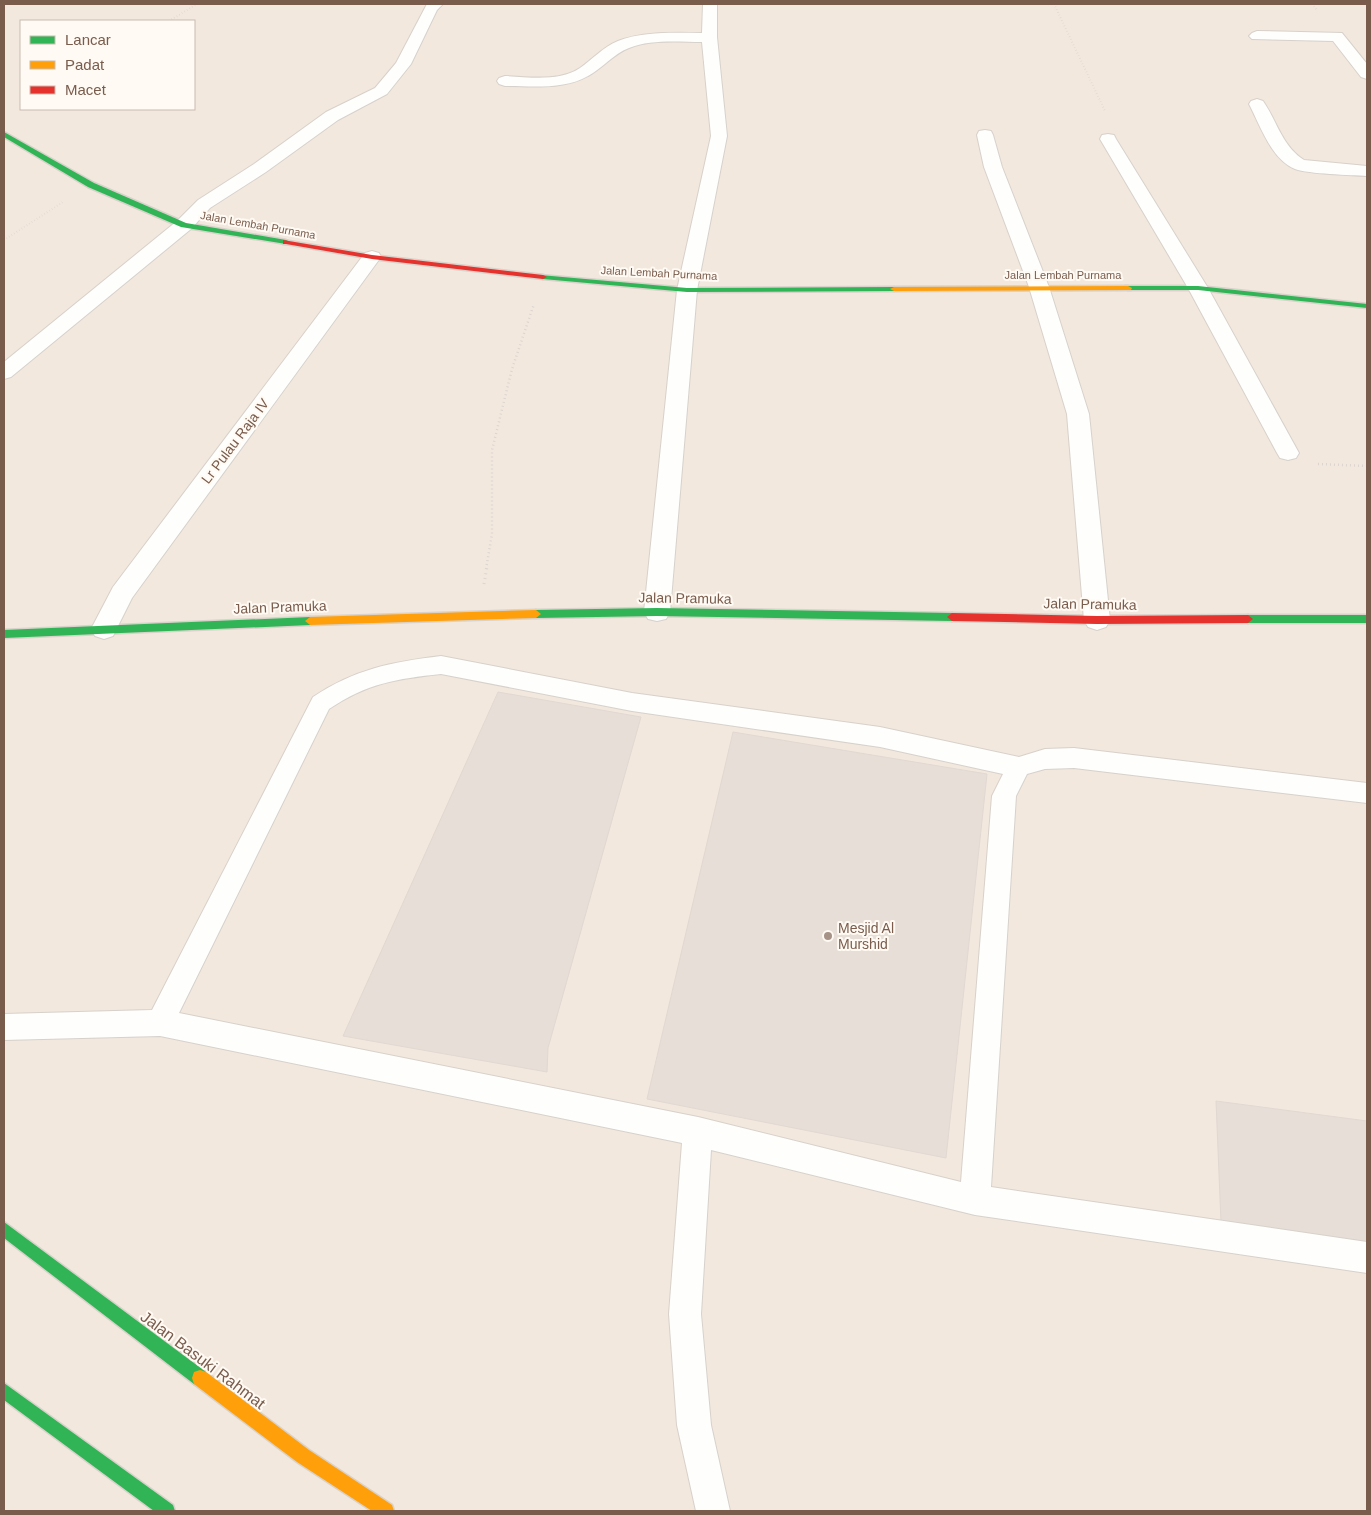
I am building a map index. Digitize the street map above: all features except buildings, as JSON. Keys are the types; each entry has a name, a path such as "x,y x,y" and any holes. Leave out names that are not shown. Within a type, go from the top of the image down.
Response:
{"main road":[{"name":"Jalan Lembah Purnama","path":"4,134 91,185 184,225 372,257 542,277 687,290 1039,287 1198,288 1367,306"},
{"name":"Jalan Pramuka","path":"4,634 479,615 657,612 1097,620 1367,619"},
{"name":"Jalan Basuki Rahmat","path":"4,1229 303,1456 386,1511"},
{"path":"4,1391 167,1511"}],"street":[{"path":"4,372 184,225 204,204 283,153 332,116 381,91 403,64 431,8 436,4"},
{"path":"657,612 687,290 719,136 709,37 710,4"},
{"path":"1257,36 1337,36 1367,74"},
{"path":"505,81 552,81 580,75 610,51 626,44 653,40 709,37"},
{"path":"1257,104 1286,156 1294,162 1300,165 1367,171"},
{"path":"985,134 1004,198 1039,287 1078,414 1097,620"},
{"path":"1108,139 1198,288 1288,453"},
{"name":"Lr Pulau Raja IV","path":"104,629 122,594 372,257"}],"lane":[{"path":"160,1023 321,703 339,691 365,679 392,671 441,665 632,702 880,736 1019,767 1045,759 1074,758 1367,793"},
{"path":"975,1200 1004,796 1019,767"},
{"path":"4,1027 160,1023 698,1132 975,1200 1367,1258"},
{"path":"698,1132 685,1314 694,1425 714,1511"}],"path":[{"path":"171,20 197,4"},
{"path":"1054,4 1106,113 1108,139"},
{"path":"4,240 91,185"},
{"path":"479,615 492,534 492,450 512,369 542,277"},
{"path":"1288,453 1310,463 1367,466"}],"shaded area":[{"path":"4,4 1367,4 1367,1511 4,1511"}],"traffic: fast":[{"path":"4,134 91,185 184,225 286,242"},
{"path":"543,277 687,290 894,289"},
{"path":"1128,288 1198,288 1367,306"},
{"path":"536,614 657,612 952,617"},
{"path":"1248,619 1367,619"},
{"path":"4,634 310,621"},
{"path":"4,1229 200,1378"},
{"path":"4,1391 167,1511"}],"traffic: slow":[{"path":"894,289 1128,288"},
{"path":"310,621 536,614"},
{"path":"200,1378 303,1456 386,1511"}],"traffic: jam":[{"path":"286,242 372,257 543,277"},
{"path":"952,617 1097,620 1248,619"}],"place":[{"name":"Mesjid Al Murshid","path":"828,936"}]}
